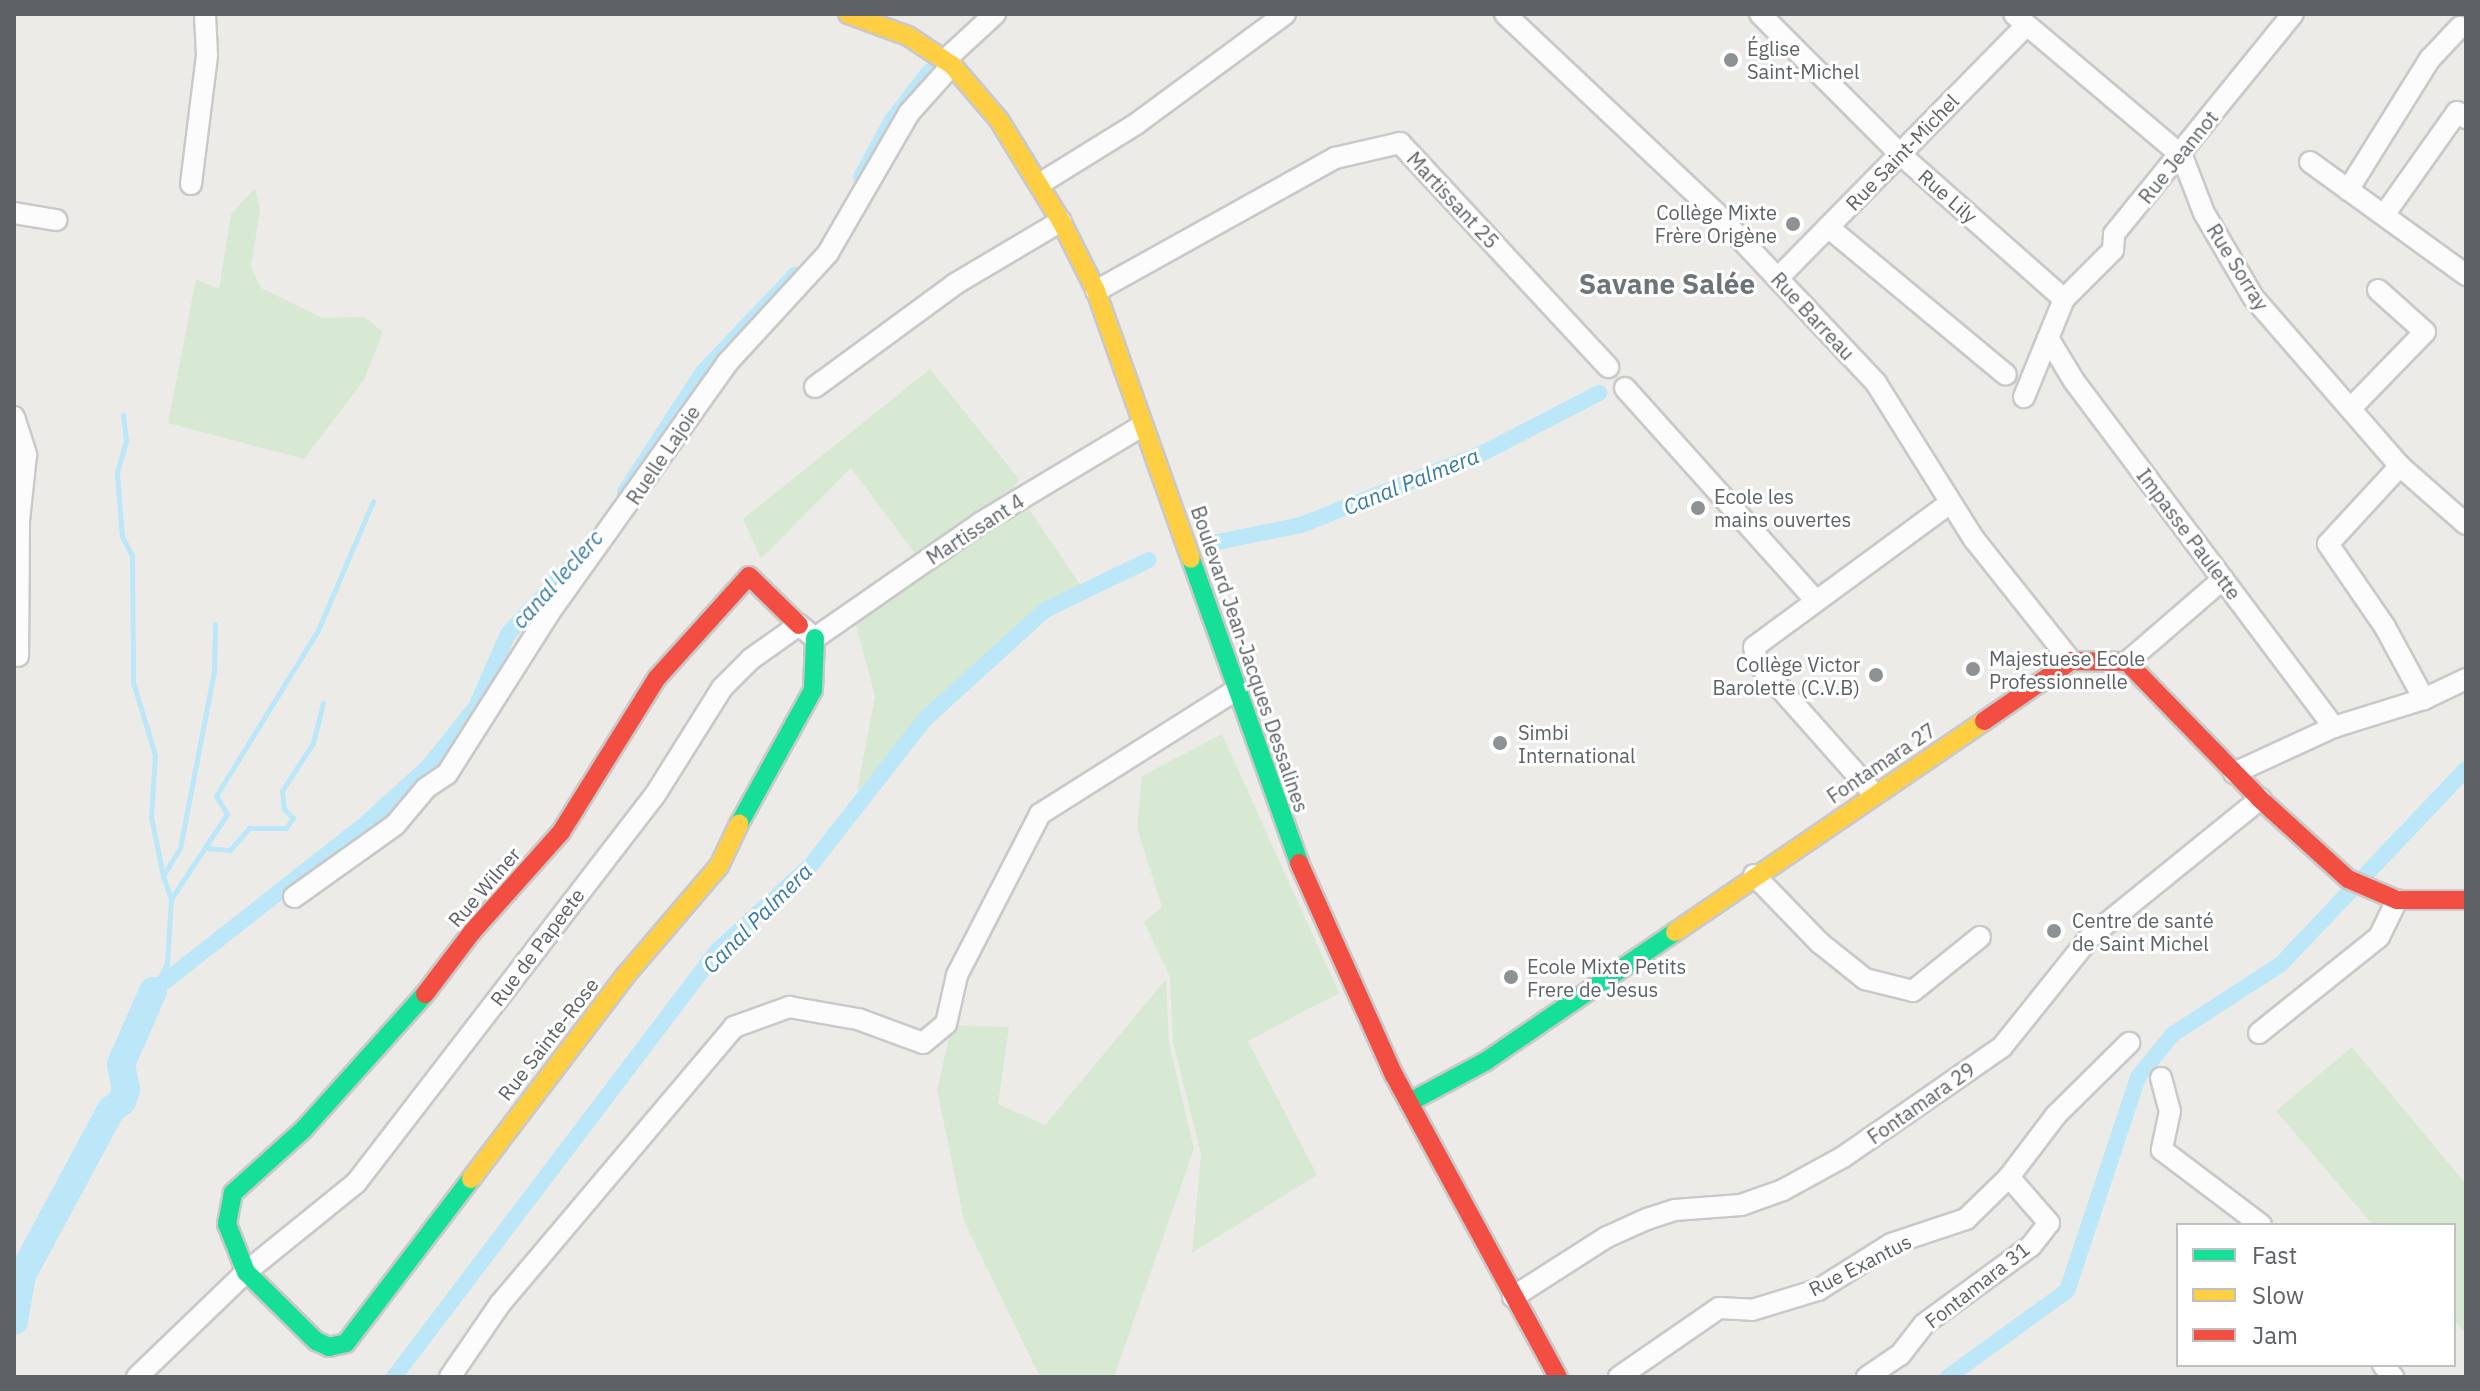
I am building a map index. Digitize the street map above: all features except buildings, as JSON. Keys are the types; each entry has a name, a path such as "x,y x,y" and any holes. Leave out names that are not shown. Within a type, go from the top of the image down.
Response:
{"street":[{"path":"191,184 207,55 205,14"},
{"name":"Boulevard Jean-Jacques Dessalines","path":"848,14 908,36 948,63 999,120 1041,183 1061,221 1096,291 1140,427 1238,689 1296,857 1410,1102 1558,1377"},
{"name":"Ruelle Lajoie","path":"294,897 395,825 426,788 447,774 549,613 727,363 828,253 909,113 948,63 995,14"},
{"path":"1041,183 1136,124 1285,14"},
{"name":"Rue Barreau","path":"1505,14 1778,278 1876,383 1950,503 2071,661"},
{"name":"Rue Lily","path":"1760,14 1900,154 2064,299"},
{"name":"Rue Jeannot","path":"2064,299 2113,250 2114,234 2182,156 2293,14"},
{"name":"Rue Saint-Michel","path":"1778,278 1900,154 2020,20"},
{"name":"Rue Sorray","path":"2020,20 2182,156 2204,213 2253,297 2400,466 2466,524"},
{"path":"2348,190 2430,59 2460,27"},
{"path":"2384,215 2457,112 2466,118"},
{"name":"Martissant 25","path":"1096,291 1335,158 1400,143 1608,367"},
{"path":"2310,162 2466,275"},
{"path":"14,213 56,220"},
{"path":"815,387 955,284 1061,221"},
{"path":"1828,227 2006,375"},
{"path":"2351,408 2425,332 2378,290"},
{"path":"2024,397 2064,299"},
{"name":"Impasse Paulette","path":"2048,338 2074,381 2334,727"},
{"path":"1625,388 1815,600"},
{"path":"14,417 26,455 19,521 18,656"},
{"name":"Martissant 4","path":"807,632 1140,427"},
{"path":"2400,466 2328,544 2385,627 2424,699"},
{"path":"1874,794 1754,653 1758,641 1950,503"},
{"name":"Rue Wilner","path":"246,1272 227,1224 233,1193 304,1129 394,1033 472,932 561,832 657,678 749,576 807,632"},
{"path":"2071,661 2127,662 2223,579"},
{"name":"Rue de Papeete","path":"137,1377 246,1272 356,1183 655,795 722,688 751,659 807,632"},
{"name":"Rue Sainte-Rose","path":"246,1272 316,1341 329,1347 346,1343 625,976 719,866 771,758 813,690 807,632"},
{"name":"Fontamara 27","path":"1410,1102 1486,1061 2071,661"},
{"path":"2127,662 2260,799 2348,879 2375,894 2397,900 2466,900"},
{"path":"2234,773 2334,727 2424,699 2466,679"},
{"path":"450,1377 500,1304 734,1027 789,1007 858,1019 923,1043 946,1024 957,975 1040,814 1238,689"},
{"name":"Fontamara 29","path":"1513,1297 1607,1237 1647,1219 1675,1210 1741,1205 1783,1190 1843,1157 2002,1047 2091,936 2260,799"},
{"path":"1754,875 1820,943 1865,979 1913,991 1980,937"},
{"path":"2259,1033 2379,937 2397,900"},
{"path":"2009,1177 2056,1115 2129,1043"},
{"path":"2161,1078 2170,1111 2162,1150 2258,1223"},
{"name":"Rue Exantus","path":"1619,1377 1719,1308 1752,1310 1818,1290 1891,1244 1966,1219 2009,1177"},
{"name":"Fontamara 31","path":"1867,1377 1900,1355 1924,1324 2031,1246 2049,1223 2009,1177"}],"green space":[{"path":"255,188 260,210 251,267 261,288 322,318 364,317 383,332 364,380 304,459 168,423 196,279 219,289 231,214"},
{"path":"930,369 1019,479 1014,487 1085,592 1054,609 857,791 875,696 854,618 925,567 851,468 761,559 743,519"},
{"path":"1222,734 1339,993 1248,1041 1317,1175 1192,1253 1201,1154 1173,1043 1170,977 1144,922 1162,907 1137,828 1142,776"},
{"path":"1166,979 1169,1043 1194,1149 1114,1377 1040,1377 964,1221 937,1090 952,1025 1009,1027 998,1104 1045,1125"},
{"path":"2352,1047 2466,1184 2466,1334 2456,1322 2456,1223 2371,1223 2276,1111"}],"waterway":[{"name":"canal leclerc","path":"861,177 892,120 930,71"},
{"name":"canal leclerc","path":"625,492 703,372 795,275"},
{"name":"Canal Palmera","path":"1213,543 1301,525 1483,453 1599,393"},
{"path":"123,415 126,441 117,473 122,536 132,556 133,682 155,755 151,817 163,876"},
{"path":"171,899 227,814 216,796 318,630 373,501"},
{"name":"canal leclerc","path":"153,991 363,826 428,767 476,707 508,634 580,556"},
{"name":"Canal Palmera","path":"394,1377 717,951 811,865 925,719 1045,610 1149,560"},
{"path":"153,991 167,964 171,899 163,876 180,848 214,672 215,624"},
{"path":"207,848 230,850 249,828 286,828 293,818 284,809 282,791 313,743 323,703"},
{"path":"1948,1377 2067,1291 2138,1077 2173,1034 2281,964 2466,769"},
{"path":"14,1321 22,1275 111,1110 122,1101 126,1090 121,1064 153,991"}],"traffic: fast":[{"path":"1191,559 1299,863"},
{"path":"739,824 813,690 815,638"},
{"path":"1410,1102 1486,1061 1675,932"},
{"path":"425,994 304,1129 233,1193 227,1224 246,1272 316,1341 329,1347 346,1343 471,1179"}],"traffic: slow":[{"path":"848,14 908,36 952,65 999,120 1061,221 1096,291 1191,559"},
{"path":"1675,932 1984,721"},
{"path":"471,1179 625,976 719,866 739,824"}],"traffic: jam":[{"path":"425,994 472,932 561,832 657,678 749,576 799,625"},
{"path":"1984,721 2071,661 2127,662 2260,799 2348,879 2397,900 2466,900"},
{"path":"1299,863 1394,1075 1558,1377"}],"place":[{"name":"Église Saint-Michel","path":"1731,60"},
{"name":"Collège Mixte Frère Origène","path":"1793,224"},
{"name":"Ecole les mains ouvertes","path":"1698,508"},
{"name":"Majestuese Ecole Professionnelle","path":"1973,669"},
{"name":"Collège Victor Barolette (C.V.B)","path":"1876,675"},
{"name":"Simbi International","path":"1500,743"},
{"name":"Centre de santé de Saint Michel","path":"2054,931"},
{"name":"Ecole Mixte Petits Frere de Jesus","path":"1511,977"}],"district":[{"name":"Savane Salée","path":"1667,284"}]}
